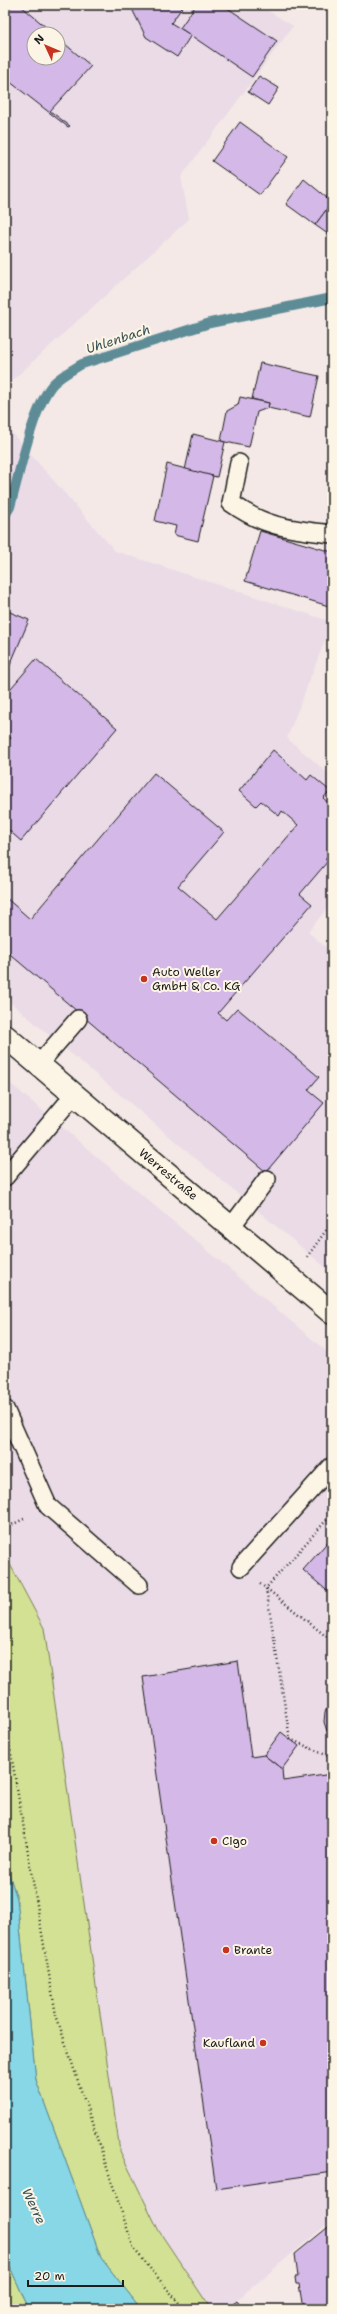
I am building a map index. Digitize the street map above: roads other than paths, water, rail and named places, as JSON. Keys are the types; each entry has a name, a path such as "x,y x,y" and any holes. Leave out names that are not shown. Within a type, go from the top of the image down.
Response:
{"main road":[{"name":"Werrestraße","path":"5,1036 332,1313"}],"lane":[{"path":"239,463 231,503 251,517 276,527 332,534"},
{"path":"38,1065 78,1019"},
{"path":"5,1177 74,1095"},
{"path":"231,1227 267,1179"},
{"path":"5,1409 48,1506 139,1585"},
{"path":"242,1567 332,1466"}],"water":[{"name":"Werre","path":"5,1862 17,1899 36,2080 101,2258 141,2309 29,2309 5,2256"}],"waterway":[{"name":"Uhlenbach","path":"5,515 10,507 27,443 38,410 52,385 66,373 82,364 210,323 332,298"}],"place":[{"name":"Auto Weller GmbH & Co. KG","path":"144,979"},
{"name":"Cigo","path":"214,1841"},
{"name":"Brante","path":"226,1950"},
{"name":"Kaufland","path":"263,2043"}]}
